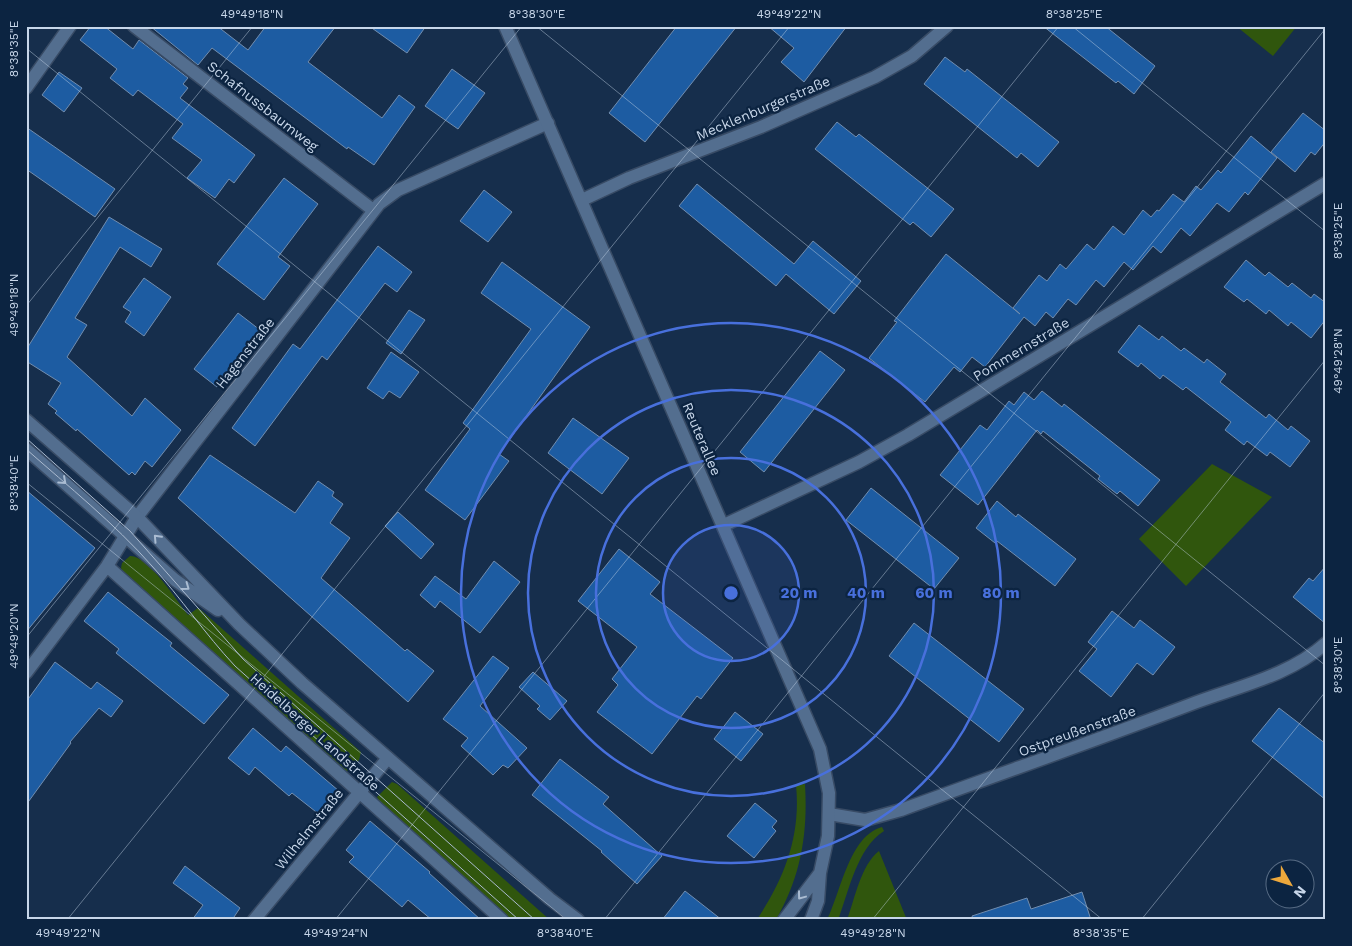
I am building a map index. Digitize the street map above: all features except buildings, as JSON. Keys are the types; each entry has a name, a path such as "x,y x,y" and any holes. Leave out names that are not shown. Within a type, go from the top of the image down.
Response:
{"street":[{"path":"26,88 70,26"},
{"name":"Schafnussbaumweg","path":"134,26 373,210"},
{"name":"Reuterallee","path":"505,26 820,749 830,814 828,836 820,873 818,901 811,920"},
{"name":"Mecklenburgerstraße","path":"582,200 630,178 761,127 875,77 912,56 947,26"},
{"name":"Hagenstraße","path":"26,673 107,566 126,538 137,517 384,198 398,190 548,124"},
{"name":"Pommernstraße","path":"724,525 859,462 908,435 1326,183"},
{"name":"Heidelberger Landstraße","path":"26,420 137,517 239,624 302,683 550,899 578,920"},
{"name":"Heidelberger Landstraße","path":"26,449 176,580 239,624"},
{"name":"Heidelberger Landstraße","path":"107,566 502,920"},
{"name":"Ostpreußenstraße","path":"830,814 866,820 901,810 1241,688 1302,661 1326,643"},
{"name":"Wilhelmstraße","path":"254,920 388,758"},
{"name":"Reuterallee","path":"784,920 820,873"}],"green space":[{"path":"1236,26 1297,26 1273,56"},
{"path":"1212,464 1272,497 1186,586 1139,539"},
{"path":"130,556 145,563 153,571 188,615 198,608 201,610 361,752 359,760 348,771 344,772 124,574 121,568 122,563"},
{"path":"392,782 397,784 550,920 510,920 380,803 377,797"},
{"path":"805,784 804,837 797,871 785,904 776,920 758,918 776,887 789,855 796,821 796,785"},
{"path":"882,827 884,831 867,848 860,859 838,920 827,920 847,866 861,841 871,832"},
{"path":"879,851 907,920 847,920 863,873"}],"tram line":[{"path":"26,438 130,531 243,659 535,920"},
{"path":"26,449 91,506 137,550 163,578 235,666 519,920"}]}
